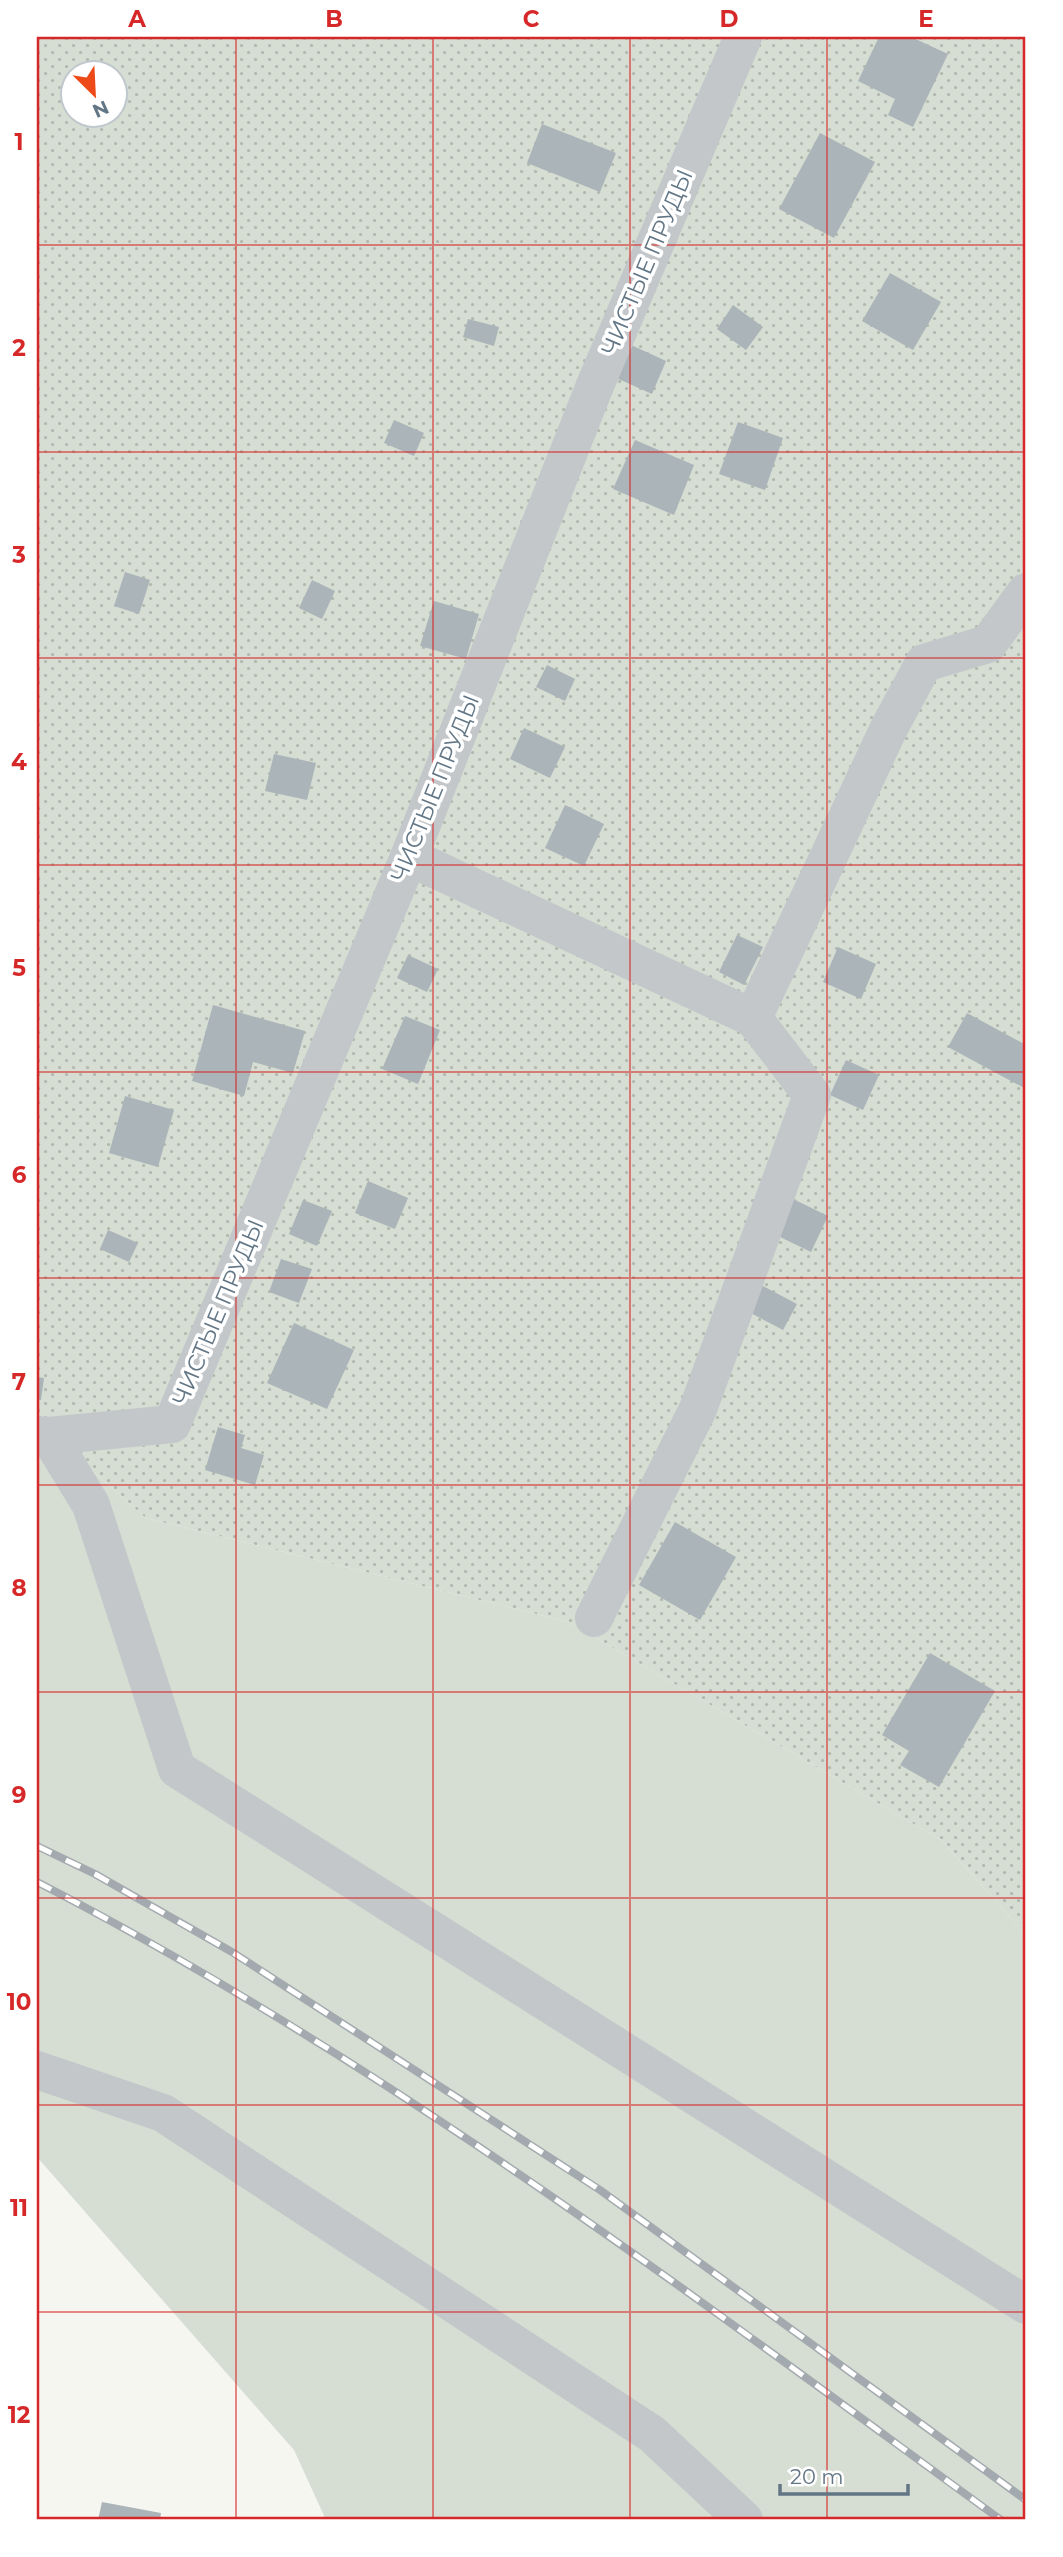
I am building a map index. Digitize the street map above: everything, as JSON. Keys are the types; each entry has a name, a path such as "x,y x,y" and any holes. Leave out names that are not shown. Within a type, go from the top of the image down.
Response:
{"lane":[{"name":"ЧИСТЫЕ ПРУДЫ","path":"43,1436 172,1424 408,857 596,383 743,37"},
{"path":"753,1018 889,728 924,663 988,644 1026,592"},
{"path":"408,857 753,1018 812,1095 698,1409 594,1618"},
{"path":"43,1436 91,1505 177,1769 1026,2305"},
{"path":"37,2070 163,2113 652,2434 744,2520"}],"shaded area":[{"path":"37,37 1026,37 1026,1935 941,1840 569,1622 146,1518 37,1422"},
{"path":"37,1422 146,1518 569,1622 941,1840 1026,1935 1026,2520 326,2520 294,2450 37,2157"}],"building":[{"path":"879,37 911,37 948,54 913,127 888,115 895,99 858,81"},
{"path":"542,124 616,153 600,192 527,163"},
{"path":"820,133 875,162 834,238 779,209"},
{"path":"890,273 941,302 913,350 862,321"},
{"path":"733,305 763,327 746,350 717,329"},
{"path":"468,319 499,327 494,346 463,337"},
{"path":"629,344 666,361 652,394 614,377"},
{"path":"394,420 424,433 414,456 384,443"},
{"path":"738,422 783,438 765,490 719,474"},
{"path":"635,440 694,465 674,515 613,489"},
{"path":"125,572 150,580 139,614 114,606"},
{"path":"312,580 335,591 322,619 299,608"},
{"path":"434,601 479,614 466,659 420,646"},
{"path":"547,665 575,679 565,701 536,687"},
{"path":"524,728 565,747 550,778 510,759"},
{"path":"274,754 316,763 307,800 265,791"},
{"path":"565,805 604,824 584,866 545,848"},
{"path":"737,935 763,947 744,985 719,972"},
{"path":"838,947 876,964 861,999 823,982"},
{"path":"408,955 438,969 427,992 397,978"},
{"path":"213,1005 305,1031 293,1073 253,1062 244,1096 192,1081"},
{"path":"967,1013 1026,1045 1026,1089 948,1047"},
{"path":"405,1016 440,1030 418,1084 382,1069"},
{"path":"846,1060 879,1075 863,1110 830,1095"},
{"path":"125,1096 174,1110 158,1167 109,1153"},
{"path":"368,1181 408,1198 395,1229 355,1213"},
{"path":"791,1198 828,1216 811,1252 774,1234"},
{"path":"303,1200 332,1211 317,1246 289,1234"},
{"path":"108,1230 138,1243 129,1262 100,1249"},
{"path":"281,1259 312,1269 299,1303 269,1292"},
{"path":"761,1285 797,1304 783,1330 747,1311"},
{"path":"294,1323 354,1350 327,1409 267,1383"},
{"path":"37,1377 44,1378 41,1400 37,1399"},
{"path":"218,1427 245,1435 241,1448 264,1455 255,1485 205,1470"},
{"path":"675,1522 736,1557 700,1620 639,1585"},
{"path":"930,1653 995,1691 939,1787 900,1765 909,1751 882,1735"},
{"path":"102,2502 161,2513 160,2520 98,2520"}],"railway":[{"path":"37,1846 95,1874 232,1952 600,2190 1026,2500"},
{"path":"37,1882 164,1951 289,2024 411,2102 650,2265 1001,2520"}]}
